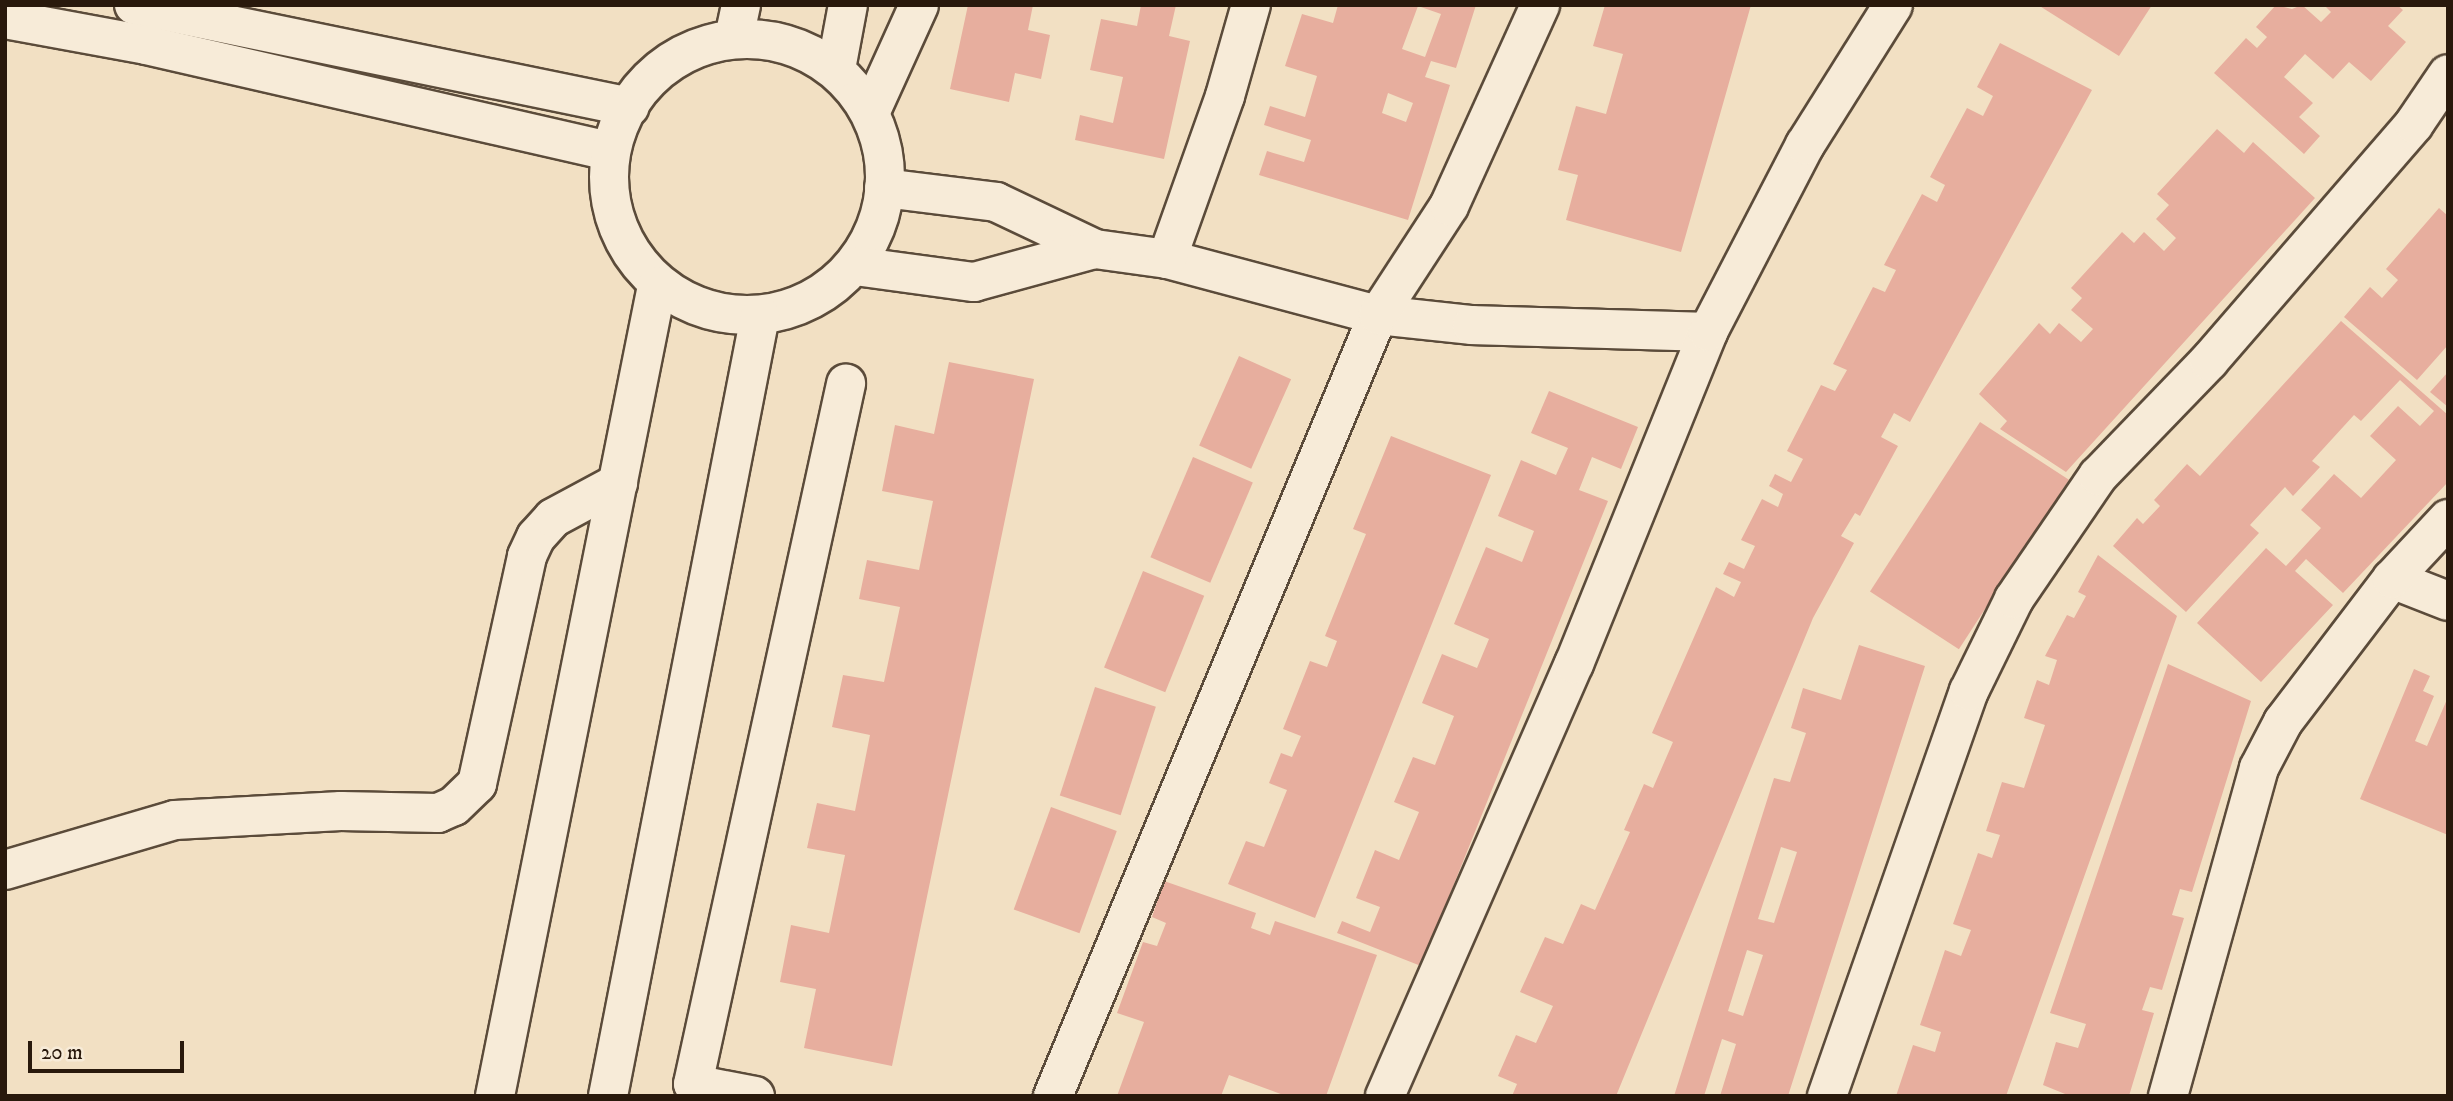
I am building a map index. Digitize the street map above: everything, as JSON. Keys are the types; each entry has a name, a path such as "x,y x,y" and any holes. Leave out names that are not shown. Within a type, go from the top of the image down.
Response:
{"street":[{"path":"836,69 848,5"},
{"path":"871,111 919,5"},
{"path":"1167,259 1225,96 1251,5"},
{"path":"1053,1096 1378,315 1449,206 1540,5"},
{"path":"1385,1096 1574,664 1708,332 1805,145 1893,5"},
{"path":"156,7 630,107"},
{"path":"5,19 146,45 610,151"},
{"path":"737,22 836,69 871,111 887,163 881,218 855,266 813,300 760,316 706,311 657,286 623,243 607,192 610,151 639,89 681,54 737,22"},
{"path":"1827,1096 1969,691 2014,598 2098,476 2209,361 2414,124 2448,74"},
{"path":"884,188 996,202 1095,249 1167,259 1378,315 1472,325 1708,332"},
{"path":"855,266 974,282 1095,249"},
{"path":"495,1096 657,286"},
{"path":"608,1096 760,316"},
{"path":"755,1096 693,1084 846,384"},
{"path":"5,870 175,820 341,811 438,813 454,806 468,795 480,774 527,556 536,537 553,518 618,483"},
{"path":"2168,1096 2259,768 2283,722 2392,579 2448,519"},
{"path":"2392,579 2448,601"}],"building":[{"path":"968,5 1033,5 1028,30 1050,35 1041,79 1015,73 1009,102 950,89"},
{"path":"1141,5 1176,5 1169,36 1190,41 1164,159 1075,140 1080,115 1113,123 1123,77 1090,70 1101,19 1137,26"},
{"path":"1338,5 1476,5 1456,68 1431,61 1425,77 1450,85 1408,220 1259,175 1267,151 1304,162 1311,140 1264,125 1270,106 1305,117 1317,76 1285,66 1302,14 1333,23","holes":["1418,6 1441,14 1425,57 1402,49","1388,93 1413,103 1406,122 1382,113"]},
{"path":"1605,5 1751,5 1681,252 1566,220 1578,175 1558,170 1576,106 1606,114 1623,54 1593,46"},
{"path":"2038,5 2152,5 2119,56"},
{"path":"2276,5 2292,9 2302,5 2321,22 2331,12 2324,5 2397,5 2403,10 2388,26 2406,42 2371,81 2349,62 2333,79 2305,54 2284,77 2313,103 2299,117 2320,136 2304,154 2214,73 2246,38 2257,48 2267,37 2256,27"},
{"path":"2000,43 2092,90 1910,422 1894,413 1881,437 1898,446 1860,516 1855,513 1841,536 1854,543 1813,618 1616,1096 1512,1096 1517,1084 1498,1076 1516,1035 1536,1043 1553,1006 1520,992 1545,937 1563,944 1581,904 1595,910 1630,832 1624,830 1644,784 1653,788 1673,742 1652,733 1716,587 1734,597 1741,582 1723,574 1729,562 1744,569 1755,546 1741,540 1762,499 1778,507 1783,494 1769,486 1775,474 1791,482 1803,459 1787,451 1821,385 1835,391 1847,370 1833,364 1873,287 1885,292 1896,270 1884,265 1922,194 1937,202 1945,185 1930,177 1967,108 1983,116 1993,96 1977,87"},
{"path":"2217,129 2244,153 2253,142 2315,198 2066,472 2000,429 2007,421 1979,394 2039,323 2050,334 2059,323 2081,342 2093,329 2071,310 2082,298 2071,288 2122,232 2134,243 2144,232 2164,251 2176,238 2156,219 2169,205 2157,194"},
{"path":"2439,208 2448,216 2448,345 2417,380 2344,317 2370,287 2382,298 2398,280 2386,269"},
{"path":"2341,321 2448,415 2448,482 2343,593 2306,559 2295,571 2333,605 2261,682 2197,623 2266,548 2286,566 2321,528 2301,510 2334,474 2361,498 2396,460 2370,436 2398,406 2420,426 2434,411 2400,380 2361,421 2354,415 2312,461 2320,467 2293,496 2285,487 2250,525 2259,533 2186,612 2113,546 2137,518 2143,524 2160,506 2154,500 2187,464 2200,476"},
{"path":"1239,356 1291,379 1251,469 1199,446"},
{"path":"949,362 1034,379 892,1066 804,1048 816,989 780,982 791,925 829,933 845,855 807,848 817,803 855,811 870,735 832,727 843,675 884,682 900,607 859,599 867,560 919,570 933,501 882,491 895,425 934,434"},
{"path":"2448,372 2448,407 2430,392"},
{"path":"1549,391 1638,427 1621,469 1592,457 1579,490 1608,501 1421,966 1337,933 1342,921 1370,932 1380,907 1356,898 1375,850 1399,860 1419,812 1394,802 1413,757 1435,765 1454,716 1422,703 1442,654 1477,668 1489,639 1454,624 1486,547 1522,562 1534,531 1498,516 1521,460 1556,475 1568,448 1531,433"},
{"path":"1980,422 2069,480 1959,649 1870,591"},
{"path":"1391,436 1491,475 1315,918 1228,884 1246,841 1264,847 1287,790 1269,783 1281,753 1292,757 1301,736 1283,729 1310,661 1327,667 1337,641 1325,636 1366,534 1353,529"},
{"path":"1193,457 1253,482 1210,583 1150,557"},
{"path":"2098,555 2177,616 2006,1096 1896,1096 1913,1045 1935,1052 1941,1032 1920,1025 1945,950 1961,956 1971,930 1953,924 1978,853 1992,858 2000,835 1986,831 2002,782 2024,788 2045,725 2024,718 2037,680 2049,685 2057,660 2045,656 2067,615 2074,618 2086,596 2078,592"},
{"path":"1143,571 1204,596 1165,692 1104,667"},
{"path":"1859,645 1925,666 1788,1096 1720,1096 1736,1044 1722,1039 1704,1096 1674,1096 1774,778 1790,782 1806,733 1791,728 1803,688 1841,700","holes":["1781,847 1797,852 1774,923 1758,919","1747,950 1763,955 1743,1016 1728,1011"]},
{"path":"2168,664 2251,701 2192,892 2180,889 2172,915 2184,918 2162,990 2150,987 2142,1010 2154,1013 2129,1096 2070,1096 2043,1085 2056,1042 2078,1048 2086,1024 2050,1013"},
{"path":"2414,669 2430,676 2423,691 2434,696 2415,741 2427,746 2448,697 2448,835 2360,799"},
{"path":"1095,687 1156,707 1121,815 1060,795"},
{"path":"1051,807 1117,831 1079,933 1014,909"},
{"path":"1164,881 1256,913 1251,928 1270,935 1275,921 1377,955 1326,1096 1286,1096 1229,1075 1221,1096 1117,1096 1144,1022 1117,1013 1143,942 1157,946 1166,923 1152,917"}]}
